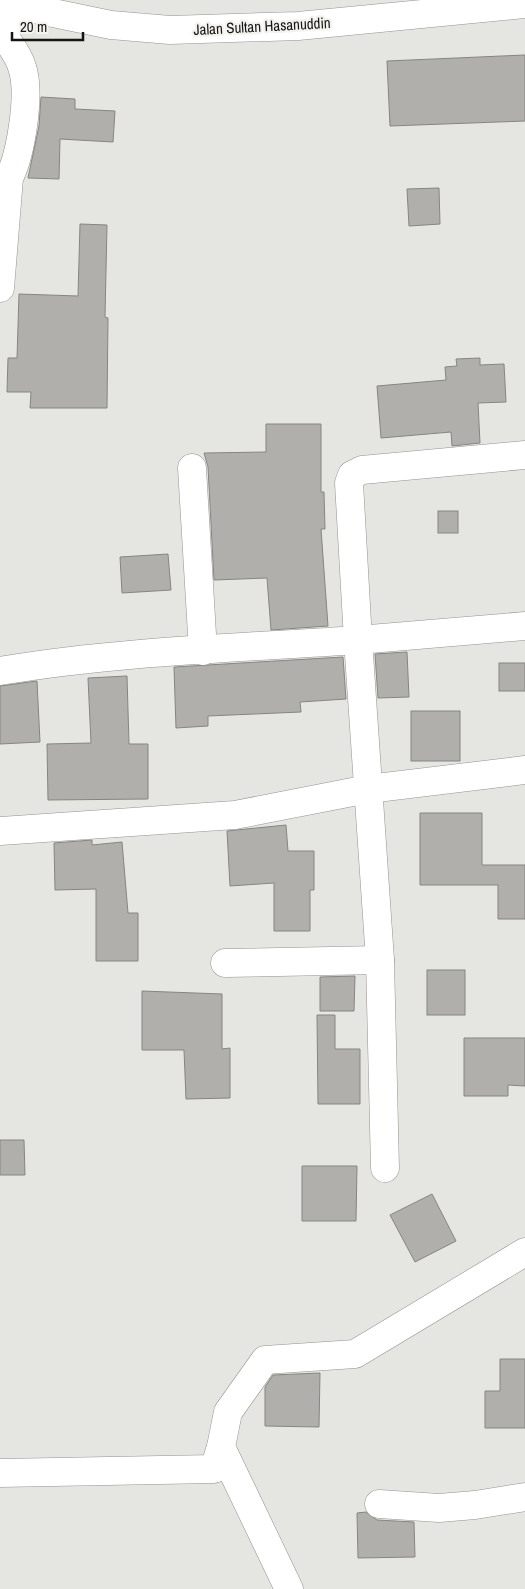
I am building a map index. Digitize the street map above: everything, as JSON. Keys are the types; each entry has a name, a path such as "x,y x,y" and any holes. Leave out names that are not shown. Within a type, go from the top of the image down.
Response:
{"street":[{"name":"Jalan Sultan Hasanuddin","path":"6,3 65,8 112,25 170,30 298,26 525,4"},
{"path":"0,288 4,175 17,162 21,146 24,89 23,68 2,40 6,3"},
{"path":"385,1168 380,960 349,483 352,475 362,470 525,455"},
{"path":"192,468 203,650"},
{"path":"0,671 42,664 203,650 358,640 525,626"},
{"path":"0,831 235,815 368,789 525,770"},
{"path":"225,963 380,960"},
{"path":"0,1473 214,1469 221,1447 228,1412 265,1360 355,1354 525,1252"},
{"path":"221,1447 289,1589"},
{"path":"378,1504 440,1508 475,1505 525,1497"}],"building":[{"path":"525,55 525,121 390,126 387,61"},
{"path":"41,97 75,99 75,109 115,111 113,142 60,139 59,179 28,178 39,126"},
{"path":"439,188 440,224 409,226 407,189"},
{"path":"80,224 107,225 105,317 108,318 107,408 30,408 31,392 7,392 8,358 17,358 19,294 78,296"},
{"path":"480,358 480,365 504,364 506,402 478,403 480,443 452,446 451,432 381,438 377,386 446,380 445,367 457,366 456,359"},
{"path":"266,424 321,424 321,492 324,492 325,529 321,529 328,626 271,630 267,578 214,580 208,467 204,453 266,452"},
{"path":"438,511 458,511 458,533 438,533"},
{"path":"168,554 171,590 122,593 120,557"},
{"path":"407,652 409,697 378,698 375,654"},
{"path":"343,657 346,699 300,702 301,712 208,716 208,726 176,728 174,667"},
{"path":"499,663 525,663 525,691 499,691"},
{"path":"127,676 129,744 148,744 148,799 48,800 47,744 91,743 88,678"},
{"path":"37,681 40,742 0,744 0,686"},
{"path":"411,711 460,711 460,761 411,761"},
{"path":"420,813 482,813 482,865 525,865 525,919 498,919 498,885 420,885"},
{"path":"286,825 288,851 314,851 314,890 310,890 310,931 274,931 274,883 230,886 227,831"},
{"path":"92,840 92,845 122,842 128,913 138,913 138,961 96,961 96,889 55,890 54,843"},
{"path":"427,970 465,970 465,1015 427,1015"},
{"path":"355,976 354,1011 320,1011 320,977"},
{"path":"142,991 222,994 222,1049 230,1048 230,1098 186,1099 184,1050 142,1050"},
{"path":"317,1015 335,1015 335,1049 360,1049 360,1104 318,1104"},
{"path":"464,1038 525,1038 525,1086 508,1085 508,1096 464,1096"},
{"path":"0,1140 24,1140 25,1175 0,1175"},
{"path":"302,1166 357,1166 356,1221 302,1221"},
{"path":"432,1194 456,1241 415,1262 390,1215"},
{"path":"500,1359 525,1359 525,1428 485,1428 485,1391 500,1391"},
{"path":"320,1373 319,1427 265,1426 265,1387 273,1375"},
{"path":"366,1512 377,1520 414,1522 415,1557 358,1558 357,1513"}]}
